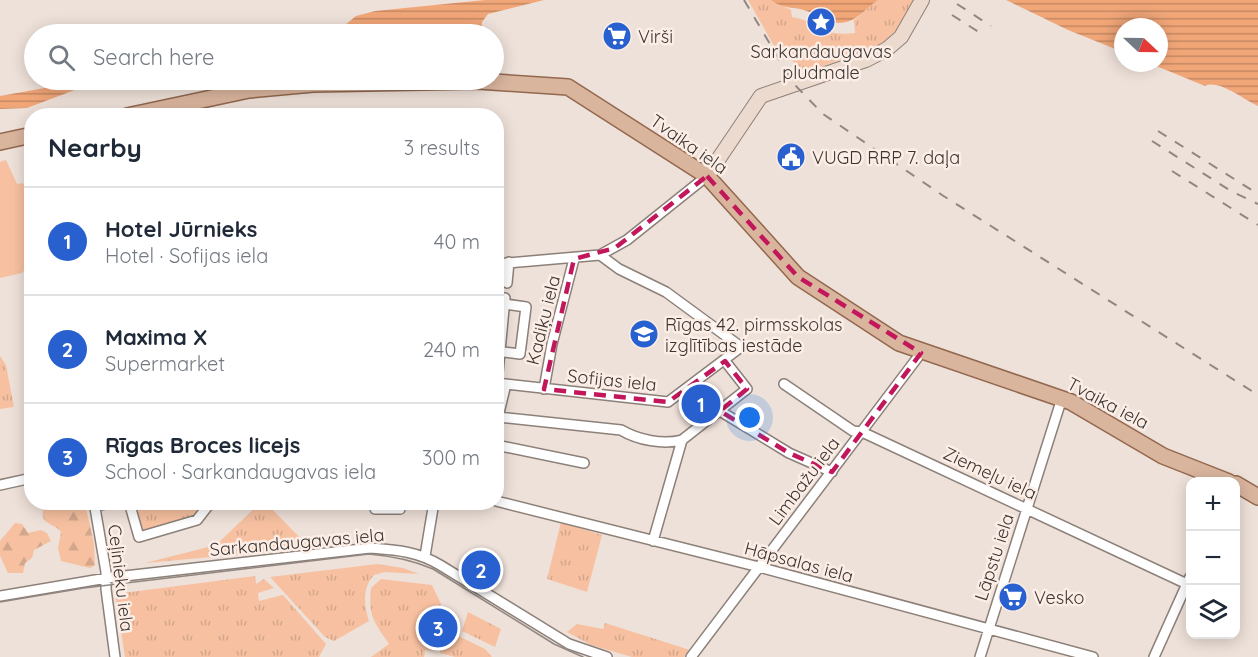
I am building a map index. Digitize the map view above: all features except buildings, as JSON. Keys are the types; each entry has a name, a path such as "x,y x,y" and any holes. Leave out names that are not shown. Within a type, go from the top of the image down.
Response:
{"main road":[{"name":"Tvaika iela","path":"504,83 568,87 707,176 798,277 862,321 921,353 1062,398 1163,456 1212,477"},
{"name":"Tvaika iela","path":"165,108 249,90"},
{"path":"0,142 24,137"},
{"name":"Tvaika iela","path":"1240,489 1258,497"}],"street":[{"path":"504,263 574,259 600,255 627,240 707,176 761,96 875,56 901,37 922,1"},
{"name":"Sofijas iela","path":"504,384 668,402 741,347 666,292 619,269 600,255"},
{"name":"Kadiķu iela","path":"544,389 552,345 574,259"},
{"path":"507,283 509,262"},
{"path":"504,307 505,301 526,307 520,354 504,352"},
{"name":"Limbažu iela","path":"691,657 921,353"},
{"path":"504,418 621,430 633,437 672,442 682,440 747,389 725,361"},
{"name":"Ziemeļu iela","path":"784,384 853,431 861,432 1186,580"},
{"name":"Lāpstu iela","path":"980,657 1062,398"},
{"path":"720,411 789,453 832,472"},
{"path":"653,541 682,440"},
{"path":"504,447 584,463"},
{"path":"0,485 24,480"},
{"name":"Hāpsalas iela","path":"504,503 759,567 1093,657"},
{"name":"Ceļinieku iela","path":"95,510 107,578 106,589 114,657"},
{"path":"131,510 139,537 197,520 205,510"},
{"path":"425,556 433,510"},
{"name":"Sarkandaugavas iela","path":"0,596 107,578 370,548 402,550 425,556 569,644 607,657"},
{"path":"1154,657 1187,585"}],"highlighted area":[{"path":"707,176 798,277 921,353 832,472 789,453 720,411 747,389 725,361 668,402 544,389 574,259 615,248"}],"green space":[{"path":"748,0 771,0 791,10 792,17 802,19 827,31 843,34 855,33 854,20 878,0 914,0 900,27 879,46 806,72 787,57 782,60"},
{"path":"6,160 17,184 23,183 24,185 24,271 0,278 0,162"},
{"path":"0,356 6,365 14,407 0,409"},
{"path":"43,510 87,510 94,544 95,565 90,568 61,561 58,548 61,532 46,521"},
{"path":"135,510 202,510 197,518 141,535"},
{"path":"253,510 273,510 310,548 145,563 216,545"},
{"path":"561,522 602,535 587,592 547,579"},
{"path":"15,523 22,524 28,533 41,530 47,533 51,541 34,550 32,558 25,563 23,573 8,573 0,556 0,541"},
{"path":"377,564 403,568 419,574 385,572 374,575 367,585 365,597 369,621 334,641 325,637 270,577"},
{"path":"255,576 256,584 264,579 274,588 258,593 259,601 283,595 326,644 319,657 125,657 115,594"},
{"path":"381,579 432,585 441,604 436,651 425,650 424,657 371,657 389,644 376,624 370,605 371,588"},
{"path":"468,612 501,629 495,647 462,631"},
{"path":"605,623 690,650 684,657 632,657 591,645 567,632 577,624 603,629"},
{"path":"442,628 485,649 492,657 455,657 440,653"}],"shaded area":[{"path":"485,0 544,0 488,14 482,24 346,24 356,16 375,11"},
{"path":"771,0 878,0 854,19 841,23 824,20 807,11 785,7"},
{"path":"1006,0 1258,0 1258,106 1217,85 1205,86 1168,71 1168,18 1114,18 1114,48 1068,30"},
{"path":"33,90 75,90 27,108 0,109 0,96"}],"tram line":[{"path":"0,602 84,588 369,554 402,559 433,569 554,644 583,657"}],"railway":[{"path":"744,0 793,83 823,114 942,195 1258,395"},
{"path":"957,4 991,26"},
{"path":"952,15 985,36"},
{"path":"1158,131 1258,194"},
{"path":"1152,141 1231,191 1258,204"},
{"path":"1172,171 1258,225"}],"place":[{"name":"Sarkandaugavas pludmale","path":"821,22"},
{"name":"Virši","path":"617,36"},
{"name":"VUGD RRP 7. daļa","path":"791,157"},
{"name":"Rīgas 42. pirmsskolas izglītības iestāde","path":"644,334"},
{"name":"Hotel Jūrnieks","path":"701,404"},
{"name":"Maxima X","path":"481,570"},
{"name":"Vesko","path":"1013,597"},
{"name":"Rīgas Broces licejs","path":"438,628"}]}
